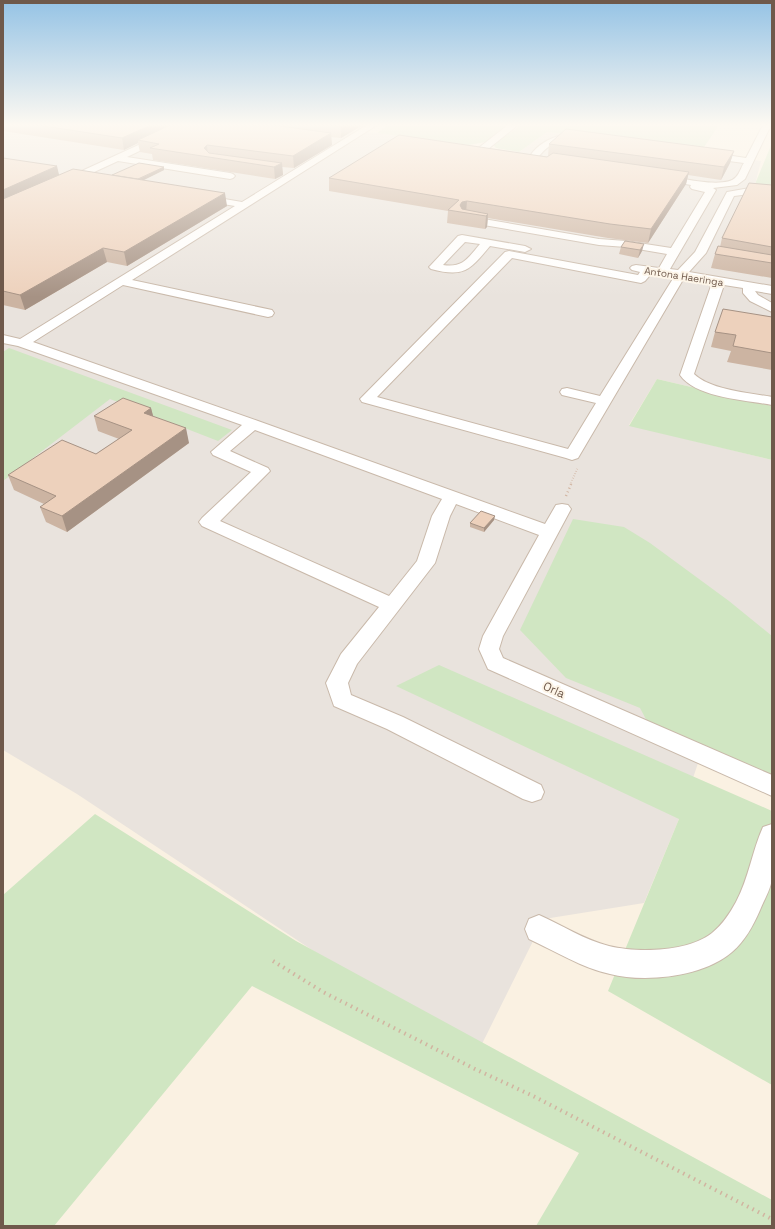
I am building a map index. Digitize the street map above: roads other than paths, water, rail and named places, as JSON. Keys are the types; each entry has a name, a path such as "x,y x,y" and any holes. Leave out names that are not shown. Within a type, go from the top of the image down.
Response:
{"street":[{"path":"56,186 64,182"},
{"path":"22,343 281,182"},
{"path":"663,271 711,190 671,182"},
{"path":"693,182 720,185 733,182"},
{"path":"648,270 641,279 509,254 367,399 572,455 681,274 700,253 730,194 750,191 772,194"},
{"path":"192,196 244,205"},
{"path":"466,219 599,242 626,244 674,252"},
{"name":"Antona Haeringa","path":"487,243 772,290"},
{"path":"700,253 715,256"},
{"path":"121,281 268,312"},
{"path":"719,281 687,375 692,382 704,387 772,401"},
{"path":"749,286 749,293 754,298 772,308"},
{"path":"3,339 22,343 254,424 549,532"},
{"path":"567,392 604,401"},
{"path":"254,424 219,452 262,471 208,522 392,605"},
{"path":"452,497 445,506 441,516 426,563 348,660 337,683 342,700 395,723 532,792"},
{"name":"Orla","path":"562,509 493,636 489,650 495,663 772,786"},
{"path":"539,929 588,953 611,960 663,963 695,957 716,947 732,933 745,912 753,895 772,835"}]}
